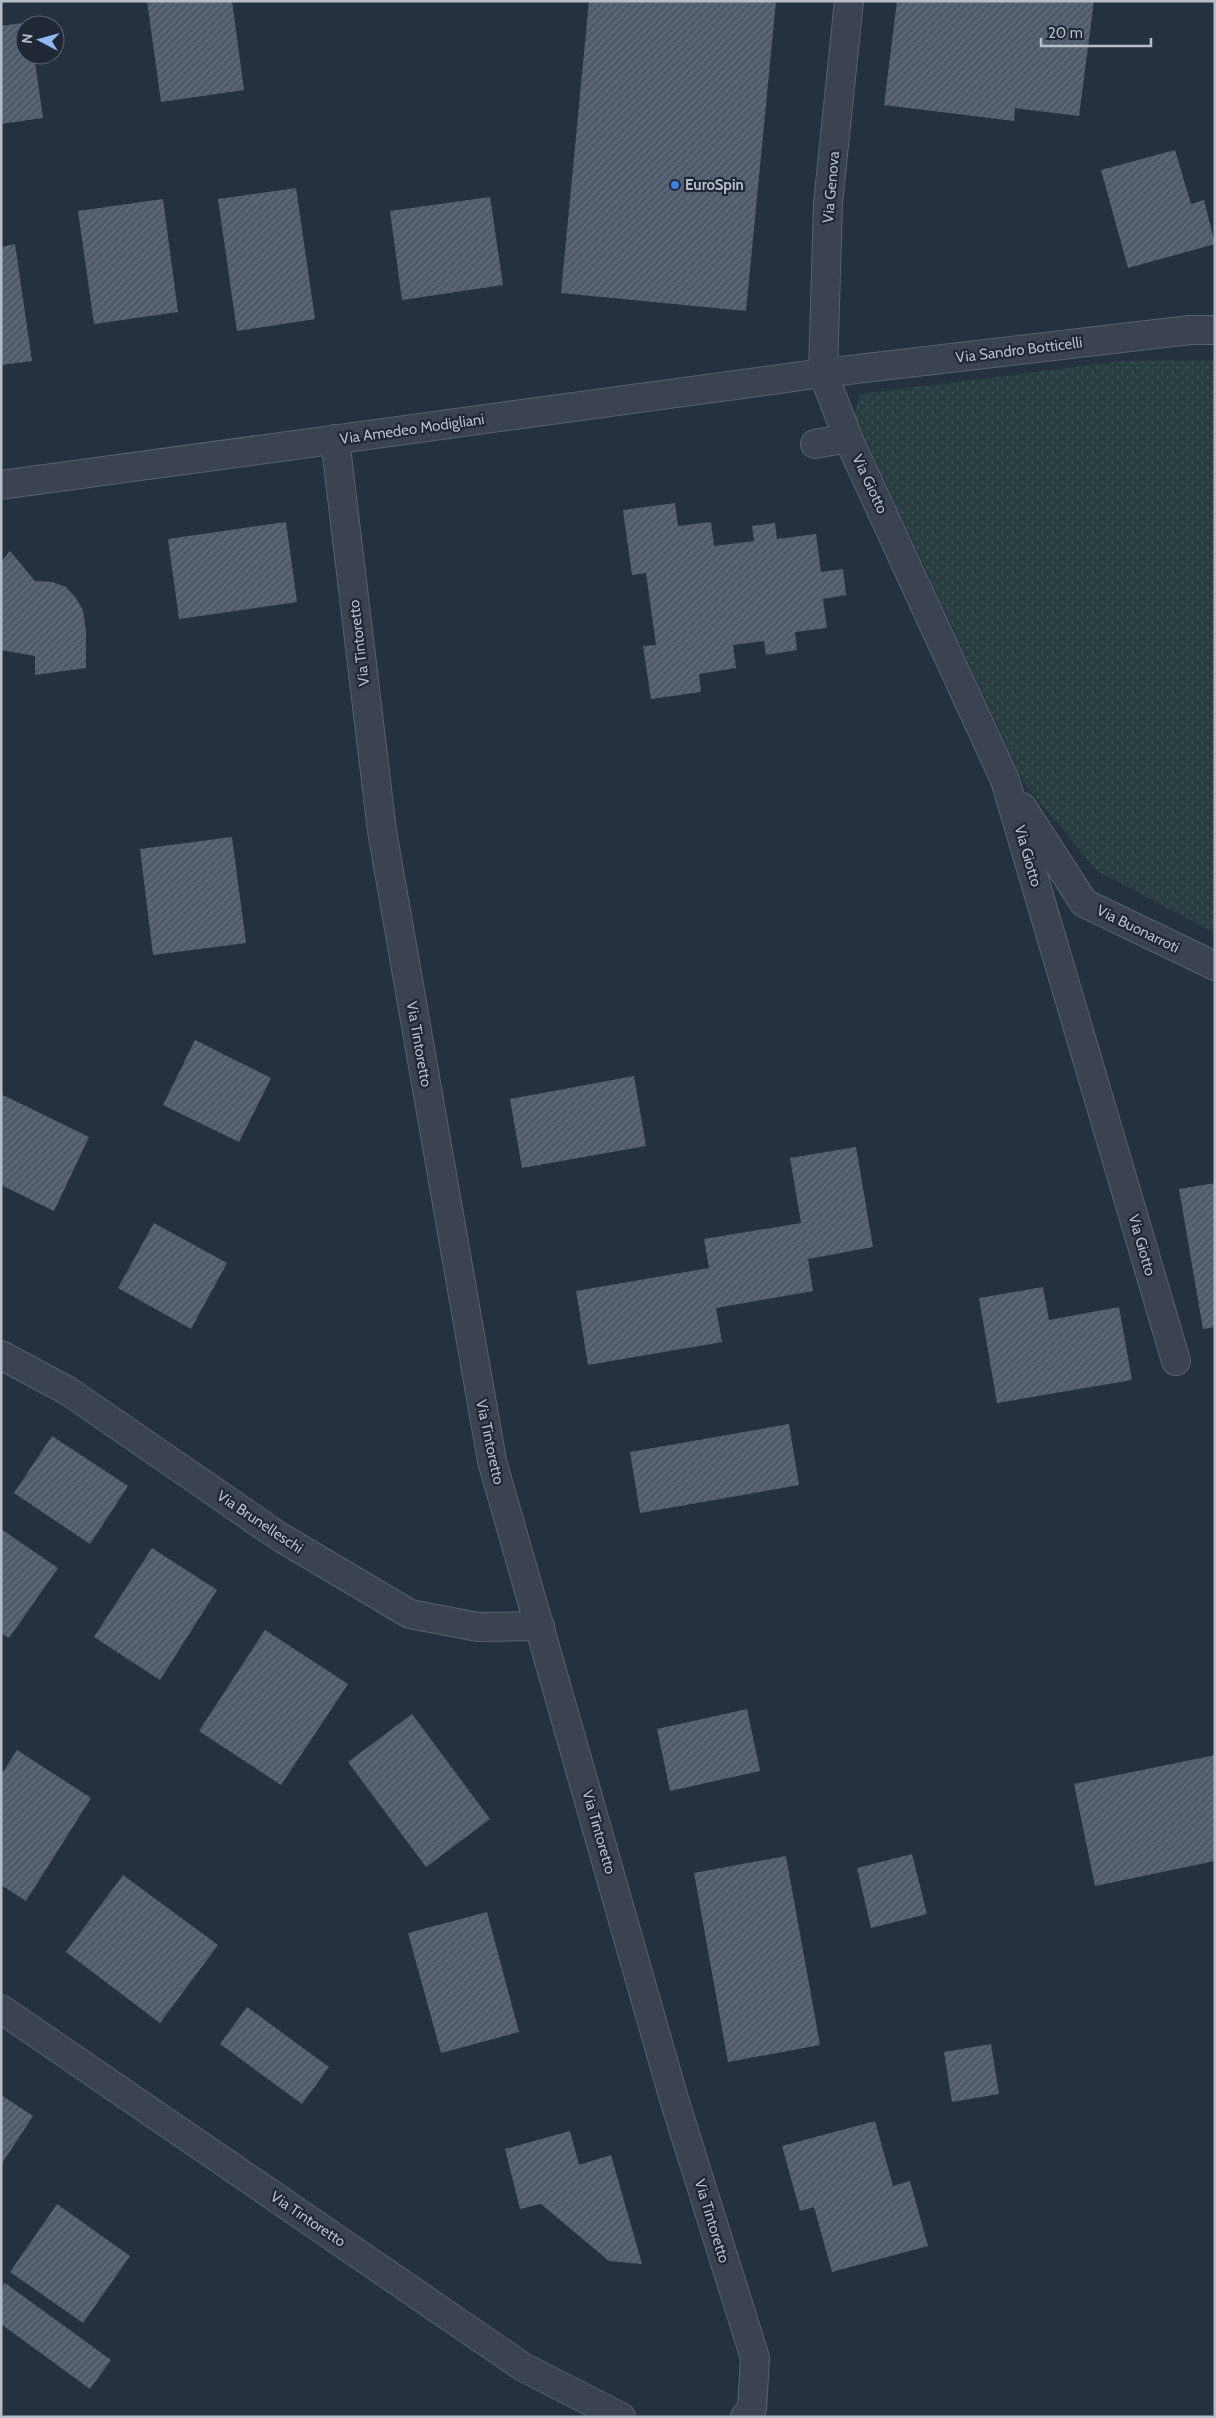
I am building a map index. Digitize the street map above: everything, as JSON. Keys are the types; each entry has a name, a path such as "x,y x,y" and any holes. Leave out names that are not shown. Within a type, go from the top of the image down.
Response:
{"street":[{"name":"Via Genova","path":"822,373 828,202 849,1"},
{"name":"Via Sandro Botticelli","path":"822,373 1190,330 1215,330"},
{"name":"Via Giotto","path":"822,373 848,438 1006,780 1176,1361"},
{"name":"Via Amedeo Modigliani","path":"1,485 822,373"},
{"path":"815,444 848,438"},
{"name":"Via Tintoretto","path":"335,440 382,831 492,1461 674,2099 755,2358 752,2409 745,2417"},
{"name":"Via Buonarroti","path":"1006,780 1084,903 1215,966"},
{"name":"Via Brunelleschi","path":"1,1354 68,1391 280,1537 410,1614 478,1627 540,1626"},
{"name":"Via Tintoretto","path":"1,2009 523,2367 621,2417"}],"green space":[{"path":"1215,360 1215,933 1097,871 1024,783 855,415 860,394 1123,361"}],"building":[{"path":"147,1 232,1 244,90 161,102"},
{"path":"589,1 776,1 746,311 561,293"},
{"path":"897,1 1094,1 1079,116 1015,108 1014,121 884,105"},
{"path":"15,24 15,65 35,65 43,118 1,124 1,26"},
{"path":"1175,150 1191,204 1204,200 1215,244 1128,268 1101,170"},
{"path":"296,188 315,319 237,331 218,199"},
{"path":"490,197 503,285 402,300 390,211"},
{"path":"163,199 178,312 94,324 78,211"},
{"path":"15,244 32,361 1,365 1,247"},
{"path":"675,503 678,526 711,522 714,546 754,541 752,526 775,523 777,539 816,534 821,572 843,569 846,595 823,599 827,628 795,632 797,650 766,655 764,641 733,645 736,668 699,674 701,692 651,699 643,646 656,645 646,573 632,575 623,510"},
{"path":"286,522 297,602 179,619 168,539"},
{"path":"10,551 35,581 52,582 66,587 75,597 83,610 86,631 86,668 35,675 35,656 1,650 1,562"},
{"path":"232,837 246,943 153,955 140,849"},
{"path":"195,1040 271,1078 239,1142 163,1105"},
{"path":"634,1076 646,1146 522,1168 510,1099"},
{"path":"1,1094 89,1137 54,1211 1,1185"},
{"path":"856,1147 873,1247 808,1259 813,1291 716,1308 722,1342 588,1365 576,1291 709,1268 704,1239 801,1223 790,1158"},
{"path":"1215,1183 1215,1327 1203,1329 1179,1189"},
{"path":"154,1223 227,1263 191,1329 118,1288"},
{"path":"1043,1287 1049,1320 1119,1307 1132,1380 997,1403 979,1298"},
{"path":"789,1424 799,1485 640,1513 630,1452"},
{"path":"52,1436 128,1486 90,1544 14,1493"},
{"path":"1,1529 58,1568 9,1638 1,1633"},
{"path":"152,1548 217,1590 160,1680 94,1637"},
{"path":"265,1630 348,1684 281,1785 199,1731"},
{"path":"747,1709 760,1771 670,1791 657,1729"},
{"path":"412,1714 490,1819 426,1867 348,1762"},
{"path":"17,1750 91,1798 26,1901 1,1885 1,1775"},
{"path":"1215,1755 1215,1861 1095,1886 1074,1784"},
{"path":"912,1854 927,1914 871,1928 857,1868"},
{"path":"786,1856 820,2045 728,2062 694,1873"},
{"path":"123,1875 218,1945 160,2023 66,1952"},
{"path":"487,1912 519,2032 441,2053 408,1933"},
{"path":"247,2007 329,2067 302,2104 220,2044"},
{"path":"991,2044 999,2094 952,2102 944,2052"},
{"path":"1,2095 33,2116 1,2165"},
{"path":"875,2121 893,2186 910,2181 928,2246 832,2272 814,2207 800,2211 782,2146"},
{"path":"570,2131 579,2165 611,2155 642,2264 609,2261 541,2204 520,2209 505,2149"},
{"path":"57,2204 130,2256 83,2323 10,2272"},
{"path":"5,2283 111,2360 90,2389 1,2324 1,2288"}],"place":[{"name":"EuroSpin","path":"675,185"}]}
